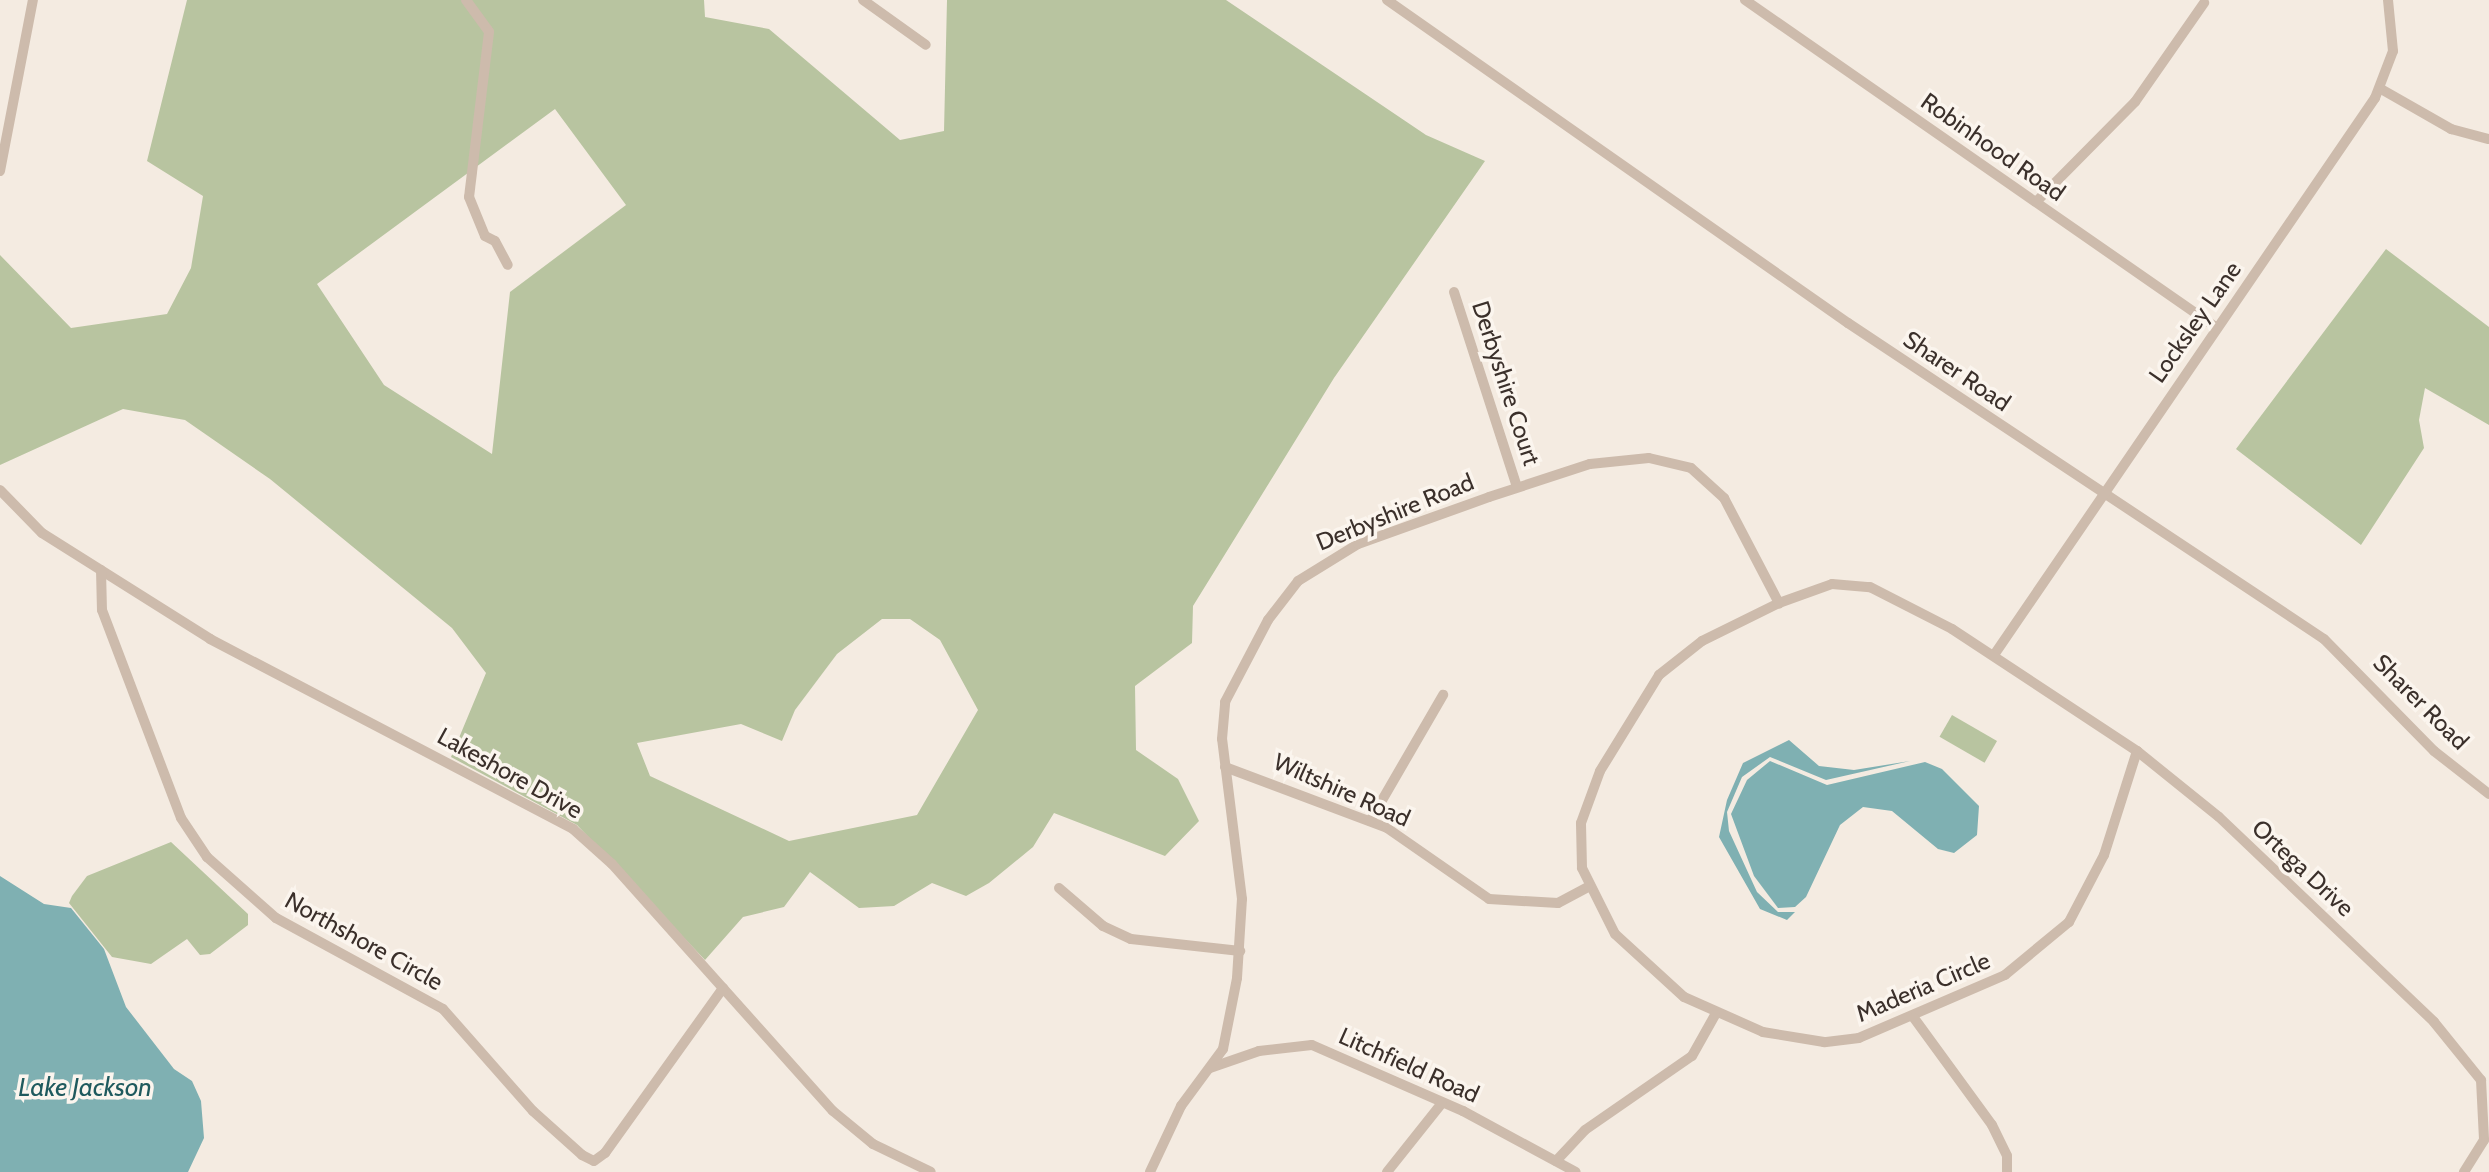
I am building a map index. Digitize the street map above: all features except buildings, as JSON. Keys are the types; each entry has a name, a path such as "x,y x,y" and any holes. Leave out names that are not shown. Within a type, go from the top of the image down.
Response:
{"street":[{"path":"0,172 33,0"},
{"path":"466,0 489,32 468,197 485,236 495,241 508,265"},
{"path":"863,0 926,45"},
{"name":"Sharer Road","path":"1387,0 2103,494 2324,639 2434,751 2485,791"},
{"name":"Robinhood Road","path":"1745,0 2217,328"},
{"name":"Locksley Lane","path":"1994,655 2381,89 2394,39 2388,0"},
{"path":"2036,202 2135,102 2204,3"},
{"path":"2381,89 2451,128 2489,138"},
{"name":"Derbyshire Court","path":"1454,292 1517,487"},
{"name":"Derbyshire Road","path":"1209,1068 1223,1049 1240,951 1240,865 1225,767 1225,702 1268,620 1298,581 1358,544 1517,487 1635,458 1691,468 1735,510 1779,603"},
{"name":"Lakeshore Drive","path":"0,491 42,533 284,680 573,829 850,1126 931,1172"},
{"name":"Northshore Circle","path":"101,570 102,610 181,818 207,857 266,912 443,1010 533,1111 582,1155 594,1161 605,1153 723,988"},
{"name":"Maderia Circle","path":"1994,655 1870,587 1832,584 1779,603 1693,647 1641,697 1581,823 1579,851 1588,887 1615,934 1645,968 1715,1015 1763,1032 1835,1042 1914,1018 2005,975 2069,922 2099,868 2137,751"},
{"name":"Ortega Drive","path":"1994,655 2137,751 2218,817 2462,1050 2481,1080 2486,1125 2481,1148 2464,1172"},
{"path":"1370,821 1443,695"},
{"name":"Wiltshire Road","path":"1225,767 1370,821 1489,899 1558,903 1588,887"},
{"path":"2485,791 2489,777"},
{"path":"1059,888 1103,926 1131,939 1240,951"},
{"path":"1556,1161 1585,1130 1692,1056 1715,1015"},
{"path":"1914,1018 2003,1142 2007,1172"},
{"name":"Litchfield Road","path":"1209,1068 1259,1051 1312,1045 1442,1103 1576,1172"},
{"path":"1150,1172 1181,1105 1209,1068"},
{"path":"1388,1172 1442,1103"}],"green space":[{"path":"187,0 704,0 705,17 769,29 900,140 944,131 947,0 1226,0 1426,135 1485,161 1334,378 1193,606 1192,643 1135,686 1136,750 1178,779 1199,821 1165,856 1054,813 1033,847 989,883 966,896 932,883 894,906 859,908 810,872 784,907 743,917 705,960 577,825 451,757 486,673 452,628 270,479 185,420 123,409 0,465 0,255 71,328 167,314 191,268 203,196 147,161","holes":["555,109 626,205 510,292 492,454 384,385 317,284","882,619 910,619 940,640 978,710 917,815 789,841 650,776 637,743 741,724 782,741 795,710 837,654"]},
{"path":"2386,249 2489,327 2489,425 2425,388 2419,420 2424,448 2361,545 2236,449"},
{"path":"1952,715 1997,741 1985,763 1940,737"},
{"path":"171,842 248,914 248,925 210,954 200,955 187,939 151,964 112,957 69,903 72,896 87,876"}],"water":[{"path":"1789,740 1819,766 1854,770 1910,761 1826,780 1770,757 1742,777 1727,812 1729,831 1757,892 1778,912 1795,912 1787,920 1760,909 1719,837 1727,800 1743,763"},
{"path":"1770,761 1827,785 1925,762 1942,769 1979,806 1977,835 1954,853 1938,849 1892,811 1863,807 1840,825 1806,897 1795,907 1778,908 1754,876 1731,814 1747,780"},
{"name":"Lake Jackson","path":"0,876 44,904 71,908 104,949 126,1007 174,1069 192,1081 201,1101 204,1138 188,1172 0,1172"}]}
